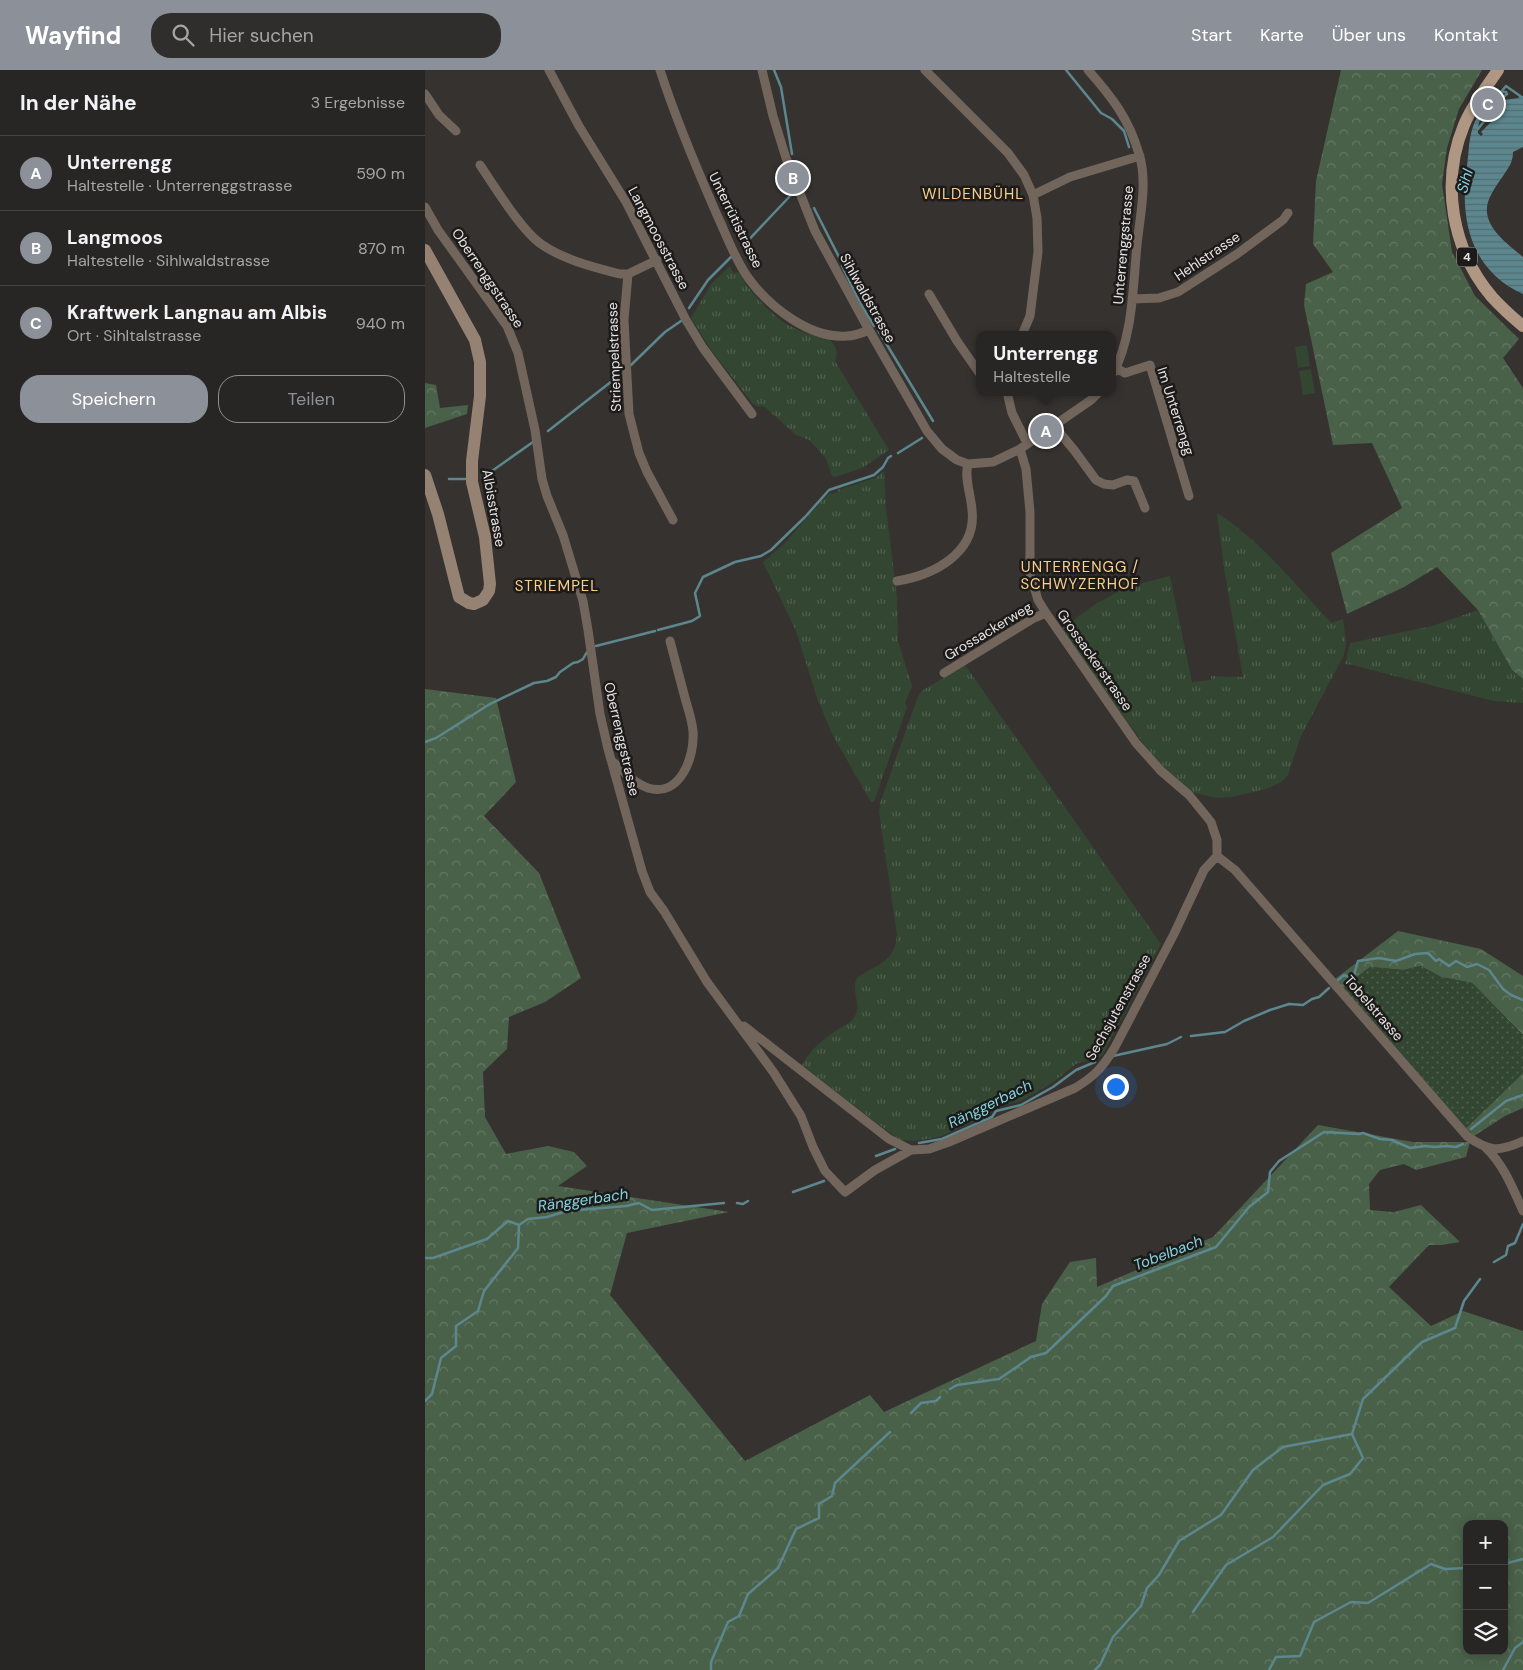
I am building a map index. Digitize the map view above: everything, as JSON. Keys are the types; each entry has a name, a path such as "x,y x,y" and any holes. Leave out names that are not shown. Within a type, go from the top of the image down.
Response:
{"main road":[{"name":"4","path":"1498,70 1472,109 1461,134 1453,168 1452,201 1458,235 1472,268 1493,298 1523,326"},
{"name":"Albisstrasse","path":"425,250 475,340 481,362 481,396 472,460 472,482 485,537 490,584 486,597 479,602 469,604 459,597 436,507 425,475"}],"street":[{"name":"Langmoosstrasse","path":"549,70 579,126 626,202 686,320 703,348 753,414"},
{"name":"Unterrütistrasse","path":"660,70 694,162 735,256 748,278 766,300 784,314 809,327 834,336 857,335 869,330"},
{"name":"Sihlwaldstrasse","path":"762,70 773,116 803,203 815,231 927,431 950,457 968,464"},
{"path":"925,70 1008,153 1024,175 1033,194 1037,218 1038,252 1030,316 1024,331"},
{"name":"Unterrenggstrasse","path":"1089,70 1107,90 1123,113 1132,129 1140,156 1142,195 1132,299 1125,340 1116,365"},
{"path":"425,94 439,115 456,131"},
{"path":"1033,194 1070,177 1140,156"},
{"path":"480,165 527,230 540,243 557,254 620,274 628,274 657,260"},
{"name":"Oberrenggstrasse","path":"425,207 438,230 507,326 518,352 535,430 542,480 563,535 583,601 600,714 642,871 650,892 664,911 707,982 774,1072 801,1116 825,1171 845,1192"},
{"name":"Hehlstrasse","path":"1132,299 1159,298 1178,292 1237,254 1283,220 1288,213"},
{"name":"Striempelstrasse","path":"628,274 624,320 629,414 632,432 644,466 673,520"},
{"path":"929,294 976,368"},
{"name":"Im Unterrengg","path":"1116,371 1125,373 1150,365 1189,496"},
{"name":"Grossackerstrasse","path":"1008,396 1023,446 1030,512 1030,573 1039,600 1046,613 1136,743 1161,771 1189,795 1211,822 1217,840 1217,856"},
{"path":"897,581 923,575 956,555 966,544 972,526 973,512 967,477 968,464 993,462 1023,446 1095,396"},
{"path":"1054,426 1096,480 1104,484 1113,485 1127,480 1134,481 1145,508"},
{"name":"Grossackerweg","path":"943,674 1034,618 1046,613"},
{"path":"611,760 641,784 657,790 674,784 681,778 685,770 691,751 693,732 670,641"},
{"name":"Tobelstrasse","path":"1217,856 1235,870 1467,1136 1486,1148 1496,1158 1503,1168 1523,1211"},
{"name":"Sechsjutenstrasse","path":"845,1192 875,1170 911,1150 929,1149 949,1142 1075,1088 1092,1078 1104,1065 1115,1047 1174,934 1204,870 1217,856"},
{"path":"736,1020 889,1140 911,1150"},
{"path":"1486,1148 1495,1149 1523,1141"},
{"path":"1503,1168 1506,1153 1513,1145"}],"green space":[{"path":"1341,70 1482,70 1459,109 1447,148 1442,184 1452,252 1475,296 1519,339 1503,358 1523,388 1523,679 1512,670 1478,610 1437,567 1404,587 1347,614 1331,553 1402,508 1372,443 1333,445 1304,305 1306,284 1333,272 1313,244 1316,181"},
{"path":"730,266 733,273 739,272 754,295 785,323 810,334 829,339 837,352 835,361 889,450 862,468 835,477 832,476 826,459 809,440 796,435 766,408 756,406 752,402 711,350 691,318 711,284"},
{"path":"1307,345 1310,366 1298,368 1295,347"},
{"path":"1311,369 1315,393 1303,395 1299,371"},
{"path":"425,383 436,385 440,408 468,405 467,414 425,428"},
{"path":"884,471 886,508 897,597 898,641 912,686 905,703 907,707 874,802 871,802 832,734 816,695 796,631 763,562 784,544 831,492 832,494 838,492 837,490 875,478"},
{"path":"1217,513 1263,550 1331,623 1343,619 1346,643 1344,655 1301,736 1288,775 1281,782 1266,789 1231,797 1216,798 1191,792 1153,757 1061,629 1097,603 1127,587 1170,576 1192,682 1211,680 1211,676 1243,677 1225,575"},
{"path":"1478,610 1512,670 1523,679 1523,703 1494,701 1345,664 1350,643 1432,626"},
{"path":"965,665 1161,944 1102,1056 1076,1064 1052,1083 1021,1101 995,1107 990,1114 939,1137 915,1141 900,1140 802,1065 817,1045 853,1019 857,1009 855,983 857,978 883,962 893,952 897,935 879,812 880,803 918,696 923,690"},
{"path":"425,689 496,698 516,782 484,816 539,873 581,978 545,1002 509,1017 507,1049 483,1072 485,1117 506,1154 548,1146 574,1152 587,1166 558,1186 729,1212 627,1233 610,1295 745,1461 870,1395 884,1412 1036,1341 1042,1304 1070,1262 1096,1258 1097,1287 1213,1237 1318,1125 1413,1142 1470,1142 1466,1157 1416,1170 1404,1164 1380,1170 1369,1184 1370,1210 1394,1212 1421,1205 1460,1242 1429,1245 1389,1287 1431,1326 1463,1311 1523,1331 1523,1670 425,1670"},
{"path":"1398,931 1481,949 1523,976 1523,1035 1472,983 1441,977 1421,966 1403,970 1370,967 1343,988 1335,979"},
{"path":"1421,966 1441,977 1472,983 1523,1035 1523,1073 1466,1128 1343,988 1370,967 1403,970"},
{"path":"1523,1073 1523,1108 1505,1116 1474,1136 1466,1128"}],"water":[{"path":"1523,96 1523,147 1513,152 1510,164 1492,193 1487,213 1494,230 1523,257 1523,294 1505,284 1491,272 1480,257 1467,224 1465,206 1469,144 1477,116 1482,108 1486,111 1479,123 1478,133 1481,136 1483,134 1481,132 1505,108 1500,105 1504,100"}],"waterway":[{"path":"774,70 781,87 792,154"},
{"path":"1066,70 1101,113 1112,119 1124,131 1129,147"},
{"path":"1478,129 1507,94 1506,92 1501,92 1506,86 1523,98"},
{"path":"742,247 791,195"},
{"path":"814,208 841,261"},
{"path":"689,308 708,280 731,257"},
{"path":"842,266 860,303 874,326"},
{"path":"631,365 665,332 681,321"},
{"path":"878,330 933,421"},
{"path":"548,431 621,374"},
{"path":"898,453 922,438"},
{"path":"482,478 533,442"},
{"path":"658,630 692,621 700,616 695,593 703,577 735,562 761,556 771,550 805,517 829,490 874,475 891,456"},
{"path":"449,479 465,479"},
{"path":"596,646 655,631"},
{"path":"425,742 436,738 490,704 534,683 556,677 573,663 583,659 587,652"},
{"name":"Ränggerbach","path":"1338,980 1344,975 1349,977 1354,975 1358,961 1379,958 1396,961 1415,954 1428,953 1436,961 1439,959 1449,966 1456,961 1467,967 1477,964 1489,970 1503,989 1523,1000"},
{"name":"Ränggerbach","path":"1191,1036 1225,1032 1244,1021 1270,1010 1289,1004 1303,1005 1319,997 1329,988"},
{"name":"Ränggerbach","path":"1113,1056 1167,1044 1181,1037"},
{"name":"Ränggerbach","path":"919,1143 942,1139 992,1117 996,1111 1021,1105 1053,1087 1076,1070 1095,1062"},
{"name":"Tobelbach","path":"1471,1129 1506,1101 1523,1095"},
{"name":"Tobelbach","path":"950,1389 957,1385 999,1379 1031,1357 1046,1353 1106,1296 1113,1286 1216,1247 1249,1207 1268,1192 1270,1172 1279,1161 1324,1132 1363,1133 1380,1139 1392,1140 1410,1148 1425,1146 1456,1147 1463,1144"},
{"name":"Ränggerbach","path":"876,1156 895,1149"},
{"name":"Ränggerbach","path":"793,1192 824,1181"},
{"name":"Ränggerbach","path":"737,1203 743,1204 748,1201"},
{"name":"Ränggerbach","path":"425,1258 433,1258 487,1239 508,1221 519,1225 528,1219 547,1217 567,1211 626,1206 639,1203 652,1210 724,1203"},
{"path":"1494,1262 1506,1255 1508,1246 1515,1243 1523,1224"},
{"path":"425,1401 432,1394 441,1358 456,1346 456,1326 478,1311 484,1291 518,1248 519,1226"},
{"path":"1095,1670 1100,1665 1113,1637 1141,1606 1147,1588 1159,1575 1179,1541 1221,1515 1253,1470 1283,1447 1352,1434 1363,1399 1422,1342 1455,1328 1464,1301 1480,1279"},
{"name":"Tobelbach","path":"911,1413 921,1403 936,1401 940,1397"},
{"name":"Tobelbach","path":"711,1670 711,1662 728,1622 739,1616 748,1594 778,1568 796,1529 819,1518 819,1504 832,1496 835,1483 890,1432"},
{"path":"1193,1612 1226,1565 1273,1537 1323,1485 1350,1474 1363,1458 1352,1434"},
{"path":"1508,1563 1523,1559"},
{"path":"1269,1670 1276,1657 1300,1656 1314,1622 1351,1602 1368,1603 1431,1564 1445,1569 1463,1568"},
{"path":"1503,1670 1515,1648 1523,1642"}],"place":[{"name":"Kraftwerk Langnau am Albis","path":"1488,104"},
{"name":"Langmoos","path":"793,178"},
{"name":"Unterrengg","path":"1046,431"}],"district":[{"name":"WILDENBÜHL","path":"973,194"},
{"name":"UNTERRENGG / SCHWYZERHOF","path":"1080,576"},
{"name":"STRIEMPEL","path":"557,586"}],"water label":[{"name":"Sihl","path":"1465,181"}]}
